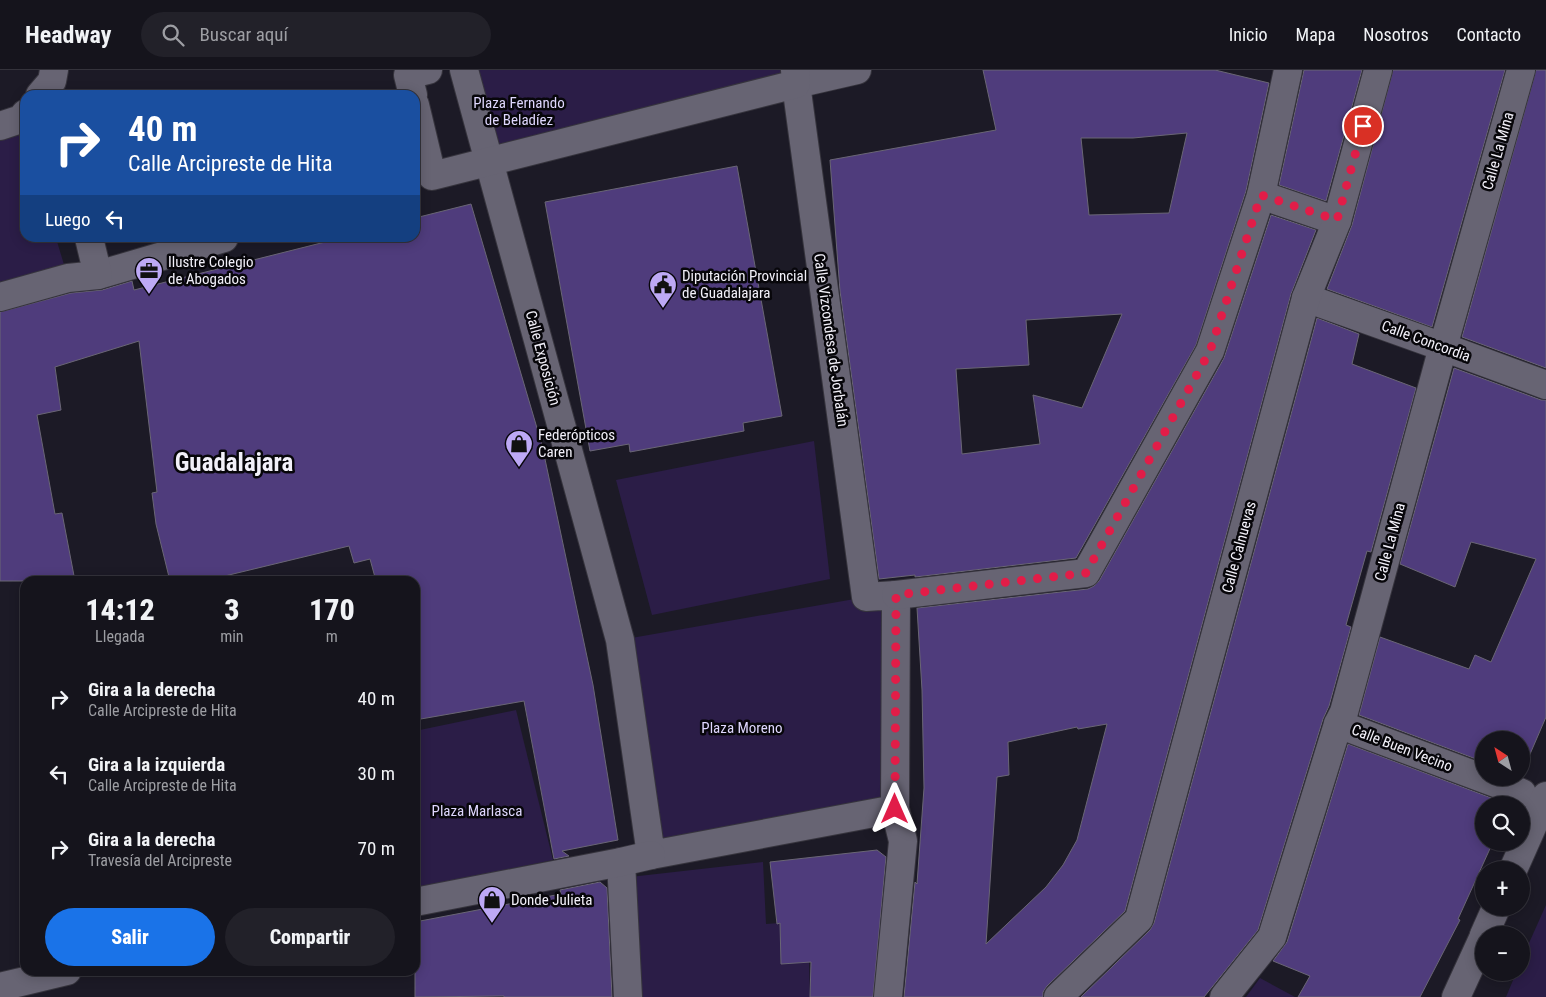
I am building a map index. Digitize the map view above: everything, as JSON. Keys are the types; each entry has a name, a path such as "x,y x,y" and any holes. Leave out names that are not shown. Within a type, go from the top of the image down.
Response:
{"street":[{"path":"412,90 408,75 428,70"},
{"path":"464,70 490,162"},
{"path":"420,146 424,178 490,162 795,77 857,70"},
{"name":"Calle Calnuevas","path":"1058,997 1139,919 1306,298 1337,220 1378,70"},
{"name":"Calle La Mina","path":"1224,997 1272,937 1338,724 1344,712 1443,346 1521,70"},
{"path":"888,997 903,841 895,809 896,595 1086,573 1210,351 1261,195 1284,71"},
{"name":"Calle Vizcondesa de Jorbalán","path":"795,77 866,596 896,595"},
{"path":"0,126 20,119"},
{"name":"Calle Exposición","path":"490,162 620,640 651,855"},
{"path":"1261,195 1337,220"},
{"path":"90,242 98,275"},
{"path":"0,297 68,278 98,275 210,242"},
{"name":"Calle Concordia","path":"1306,298 1443,346 1546,386"},
{"name":"Calle Buen Vecino","path":"1338,724 1534,795"},
{"path":"1516,861 1534,795"},
{"path":"420,901 895,809"},
{"path":"621,862 628,997"},
{"path":"1456,997 1475,955"},
{"path":"0,987 47,976"}],"green space":[{"name":"Plaza Fernando de Beladíez","path":"464,70 795,70 490,162"},
{"path":"0,126 20,130 20,242 57,242 68,278 0,297"},
{"path":"814,441 830,579 652,615 616,480"},
{"name":"Plaza Moreno","path":"896,595 895,809 651,855 620,640 866,597"},
{"name":"Plaza Marlasca","path":"516,710 553,860 420,887 420,730"},
{"path":"763,862 766,924 780,923 781,964 809,962 810,997 634,997 630,877"},
{"path":"1546,905 1546,997 1506,997 1513,981 1530,981 1530,941"},
{"path":"1260,978 1295,997 1246,997"}],"building":[{"path":"983,70 1215,70 1269,83 1246,191 1196,345 1076,558 915,577 915,575 879,579 840,291 830,160 996,130","holes":["1187,133 1169,213 1089,215 1081,138 1133,138","1122,314 1082,408 1033,395 1040,444 962,454 956,369 1029,365 1026,320"]},
{"path":"1304,70 1362,70 1326,201 1279,185"},
{"path":"1393,70 1505,70 1432,327 1327,289 1352,225"},
{"path":"1536,70 1546,70 1546,368 1462,337"},
{"name":"Diputación Provincial de Guadalajara","path":"737,166 782,416 743,423 744,431 630,452 629,444 590,451 545,202"},
{"path":"471,204 542,445 593,685 618,840 562,851 569,856 554,859 524,701 420,719 420,576 375,576 370,559 354,563 349,546 225,576 169,576 156,524 152,493 157,492 139,341 55,367 61,410 37,415 55,514 62,513 74,576 20,576 20,581 0,581 0,312 71,293 102,290 132,281 134,290 325,242 420,242 420,217"},
{"path":"1271,215 1316,230 1291,294 1125,911 1047,986 1043,992 1043,997 904,997 915,882 917,884 924,788 922,690 917,608 1088,589 1094,586 1099,581 1224,358","holes":["1107,724 1077,840 1063,865 1046,887 986,944 997,777 1009,775 1008,742 1077,727 1078,729"]},
{"path":"1317,318 1359,334 1352,364 1416,388 1371,552 1367,551 1346,625 1351,627 1329,706 1323,719 1258,930 1204,997 1081,997 1150,930 1154,923"},
{"path":"1454,368 1541,400 1546,400 1546,717 1530,754 1530,731 1475,731 1475,759 1359,715 1380,637 1469,669 1475,655 1491,662 1536,559 1471,542 1455,587 1400,564"},
{"path":"1348,744 1486,796 1475,796 1475,851 1489,851 1484,861 1475,861 1475,882 1458,919 1460,920 1420,997 1298,997 1310,976 1273,961 1287,942"},
{"path":"877,850 886,857 873,997 810,997 811,962 781,964 780,923 777,924 770,862"},
{"path":"600,882 607,888 612,997 415,997 415,976 420,976 420,921 561,894 560,890"}],"place":[{"name":"Ilustre Colegio de Abogados","path":"149,295"},
{"name":"Diputación Provincial de Guadalajara","path":"663,309"},
{"name":"Federópticos Caren","path":"519,468"},
{"name":"Donde Julieta","path":"492,924"}],"district":[{"name":"Guadalajara","path":"234,462"}],"route":[{"path":"895,809 896,595 1086,573 1210,351 1261,195 1337,220 1363,126"}]}
